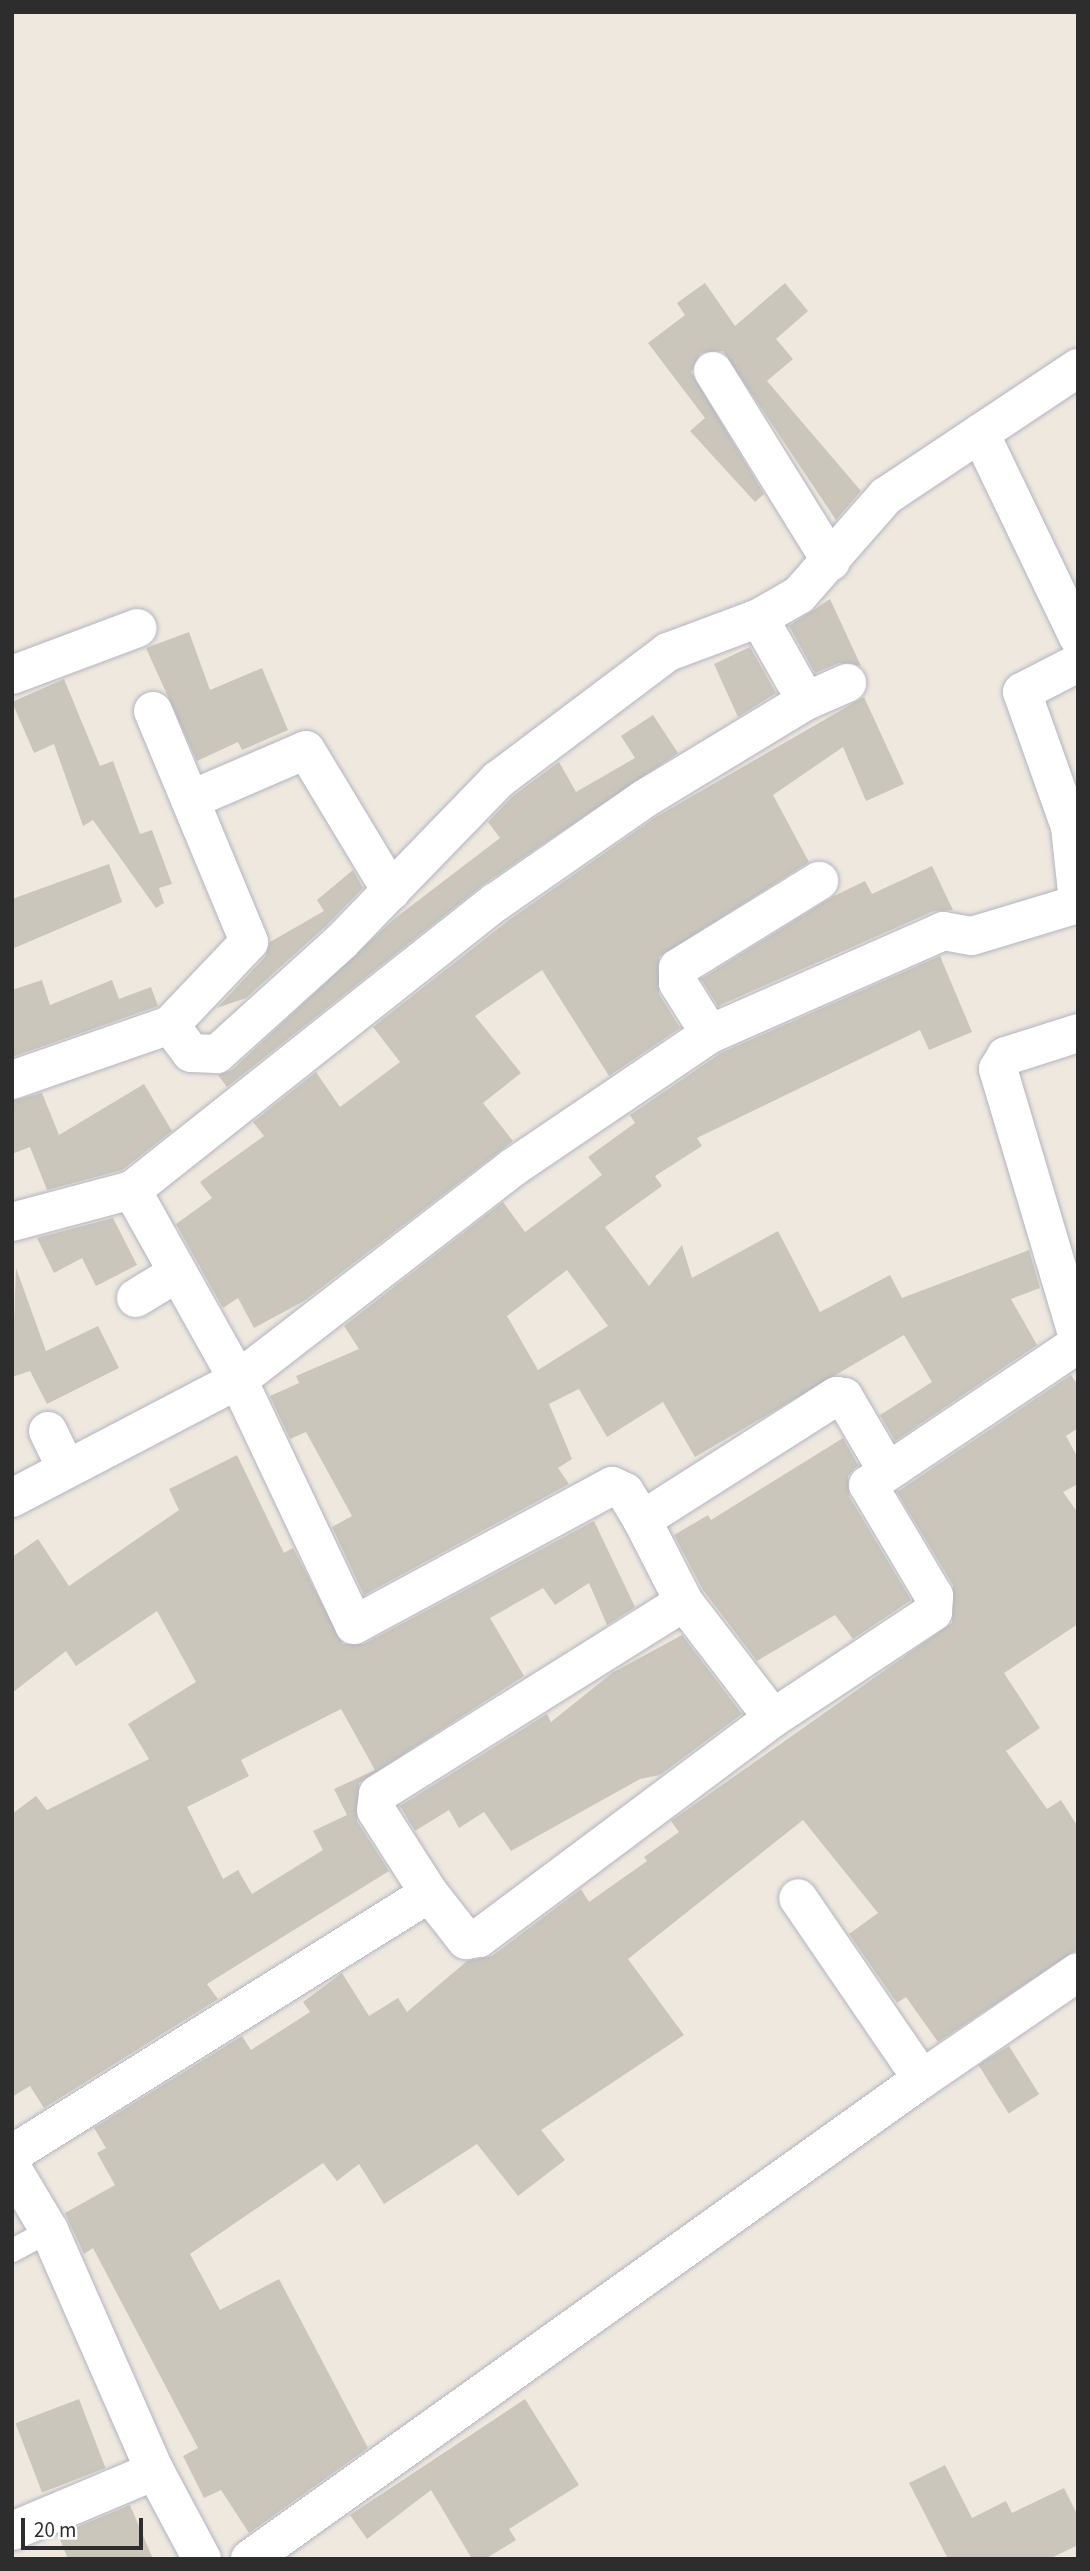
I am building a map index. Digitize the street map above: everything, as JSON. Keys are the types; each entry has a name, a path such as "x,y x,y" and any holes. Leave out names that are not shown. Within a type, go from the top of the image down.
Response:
{"street":[{"path":"170,1025 191,1053 217,1054 391,891 498,780 668,652 759,618 799,595 886,496 1078,368"},
{"path":"713,371 831,561"},
{"path":"981,433 1078,637"},
{"path":"759,618 806,701"},
{"path":"12,676 138,628"},
{"path":"12,1498 65,1466 238,1380 512,1168 710,1034 943,930 972,936 1078,903 1070,827 1022,692 1078,663"},
{"path":"12,1222 132,1190 496,902 644,799 806,701 847,683"},
{"path":"12,1080 170,1025 249,942 153,711"},
{"path":"190,800 306,750 391,891"},
{"path":"710,1034 678,983 678,968 819,881"},
{"path":"1078,1032 1006,1056 998,1069 1078,1337"},
{"path":"132,1190 238,1380 354,1625 612,1486 625,1492 684,1602 773,1718"},
{"path":"136,1298 177,1273"},
{"path":"684,1602 378,1794 376,1810 429,1893 466,1940 479,1938 773,1718 933,1612 934,1596 868,1490 886,1469 1078,1344"},
{"path":"642,1520 837,1396 844,1397 886,1469"},
{"path":"48,1430 65,1466"},
{"path":"12,2154 429,1893"},
{"path":"798,1898 922,2079"},
{"path":"250,2559 922,2079 1078,1972"},
{"path":"12,2168 49,2230 155,2471 202,2559"},
{"path":"12,2531 155,2471"}],"lane":[{"path":"12,2250 49,2230"}],"building":[{"path":"705,283 735,326 785,283 808,311 776,339 793,359 767,381 861,491 836,520 723,351 701,353 691,372 764,494 755,502 690,431 705,418 648,343 685,315 677,303"},
{"path":"830,599 861,666 839,663 815,673 789,626"},
{"path":"189,632 210,690 262,668 288,730 242,750 238,742 197,761 146,648"},
{"path":"750,647 776,693 738,717 714,664"},
{"path":"64,679 100,766 113,761 140,834 152,830 172,884 159,888 164,903 156,908 93,820 83,826 54,744 34,753 12,702"},
{"path":"864,697 904,784 866,801 843,747 773,795 809,862 659,957 659,994 680,1028 609,1076 542,970 475,1016 521,1073 483,1103 513,1141 304,1301 254,1328 238,1298 223,1308 176,1224 212,1198 200,1182 264,1136 253,1122 316,1072 340,1107 400,1062 373,1027 509,920 656,817"},
{"path":"653,715 678,753 484,884 227,1087 218,1075 232,1070 394,919 500,838 488,822 513,796 559,762 576,792 635,758 621,736"},
{"path":"109,864 122,902 12,949 12,899"},
{"path":"932,866 953,910 934,911 718,1006 701,979 834,896 865,881 872,894"},
{"path":"353,870 363,888 326,926 246,998 217,1008 265,957 270,942 324,911 317,900"},
{"path":"940,956 972,1032 929,1050 920,1030 697,1138 702,1146 655,1176 662,1186 605,1227 649,1286 682,1245 692,1278 778,1231 820,1312 890,1275 902,1298 1029,1250 1040,1288 1011,1299 1037,1345 895,1441 880,1415 932,1382 904,1335 695,1457 663,1402 607,1437 579,1389 549,1404 572,1459 558,1468 569,1484 364,1595 332,1527 352,1516 306,1432 290,1439 270,1396 299,1383 296,1376 359,1349 344,1326 503,1202 525,1232 602,1175 588,1157 635,1123 630,1115 721,1053","holes":["567,1270 608,1326 538,1370 507,1316"]},
{"path":"42,980 50,1005 112,980 119,999 151,987 158,1006 12,1057 12,990"},
{"path":"144,1084 172,1131 122,1170 47,1190 30,1147 12,1154 12,1101 42,1093 59,1135"},
{"path":"113,1218 137,1265 96,1286 82,1258 54,1273 37,1238"},
{"path":"16,1268 46,1351 98,1326 119,1368 47,1404 30,1371 12,1377"},
{"path":"1071,1375 1078,1385 1078,1428 1066,1436 1078,1458 1078,1484 1063,1492 1078,1513 1078,1624 1004,1673 1040,1728 1006,1751 1047,1809 1061,1800 1078,1827 1078,1949 938,2042 906,1997 897,2003 849,1934 878,1913 803,1820 628,1959 684,2035 541,2130 565,2160 518,2196 477,2144 384,2204 359,2164 337,2181 323,2163 190,2254 220,2310 279,2279 368,2448 249,2533 221,2490 204,2498 183,2456 198,2448 93,2248 84,2254 65,2213 115,2185 97,2153 106,2148 94,2128 242,2036 251,2050 310,2012 303,2002 342,1973 369,2016 398,1998 407,2012 467,1961 492,1956 581,1889 589,1902 647,1861 644,1857 679,1832 671,1821 952,1623 953,1585 897,1492"},
{"path":"843,1438 858,1465 848,1476 849,1496 911,1600 853,1639 835,1615 757,1661 703,1590 674,1535 708,1515 711,1520"},
{"path":"237,1455 284,1553 293,1548 343,1644 364,1644 594,1521 635,1607 607,1625 589,1583 555,1605 543,1588 490,1618 524,1676 359,1783 357,1821 389,1871 207,1984 218,1999 44,2108 30,2086 12,2097 12,1814 36,1796 47,1810 149,1759 128,1724 196,1682 157,1611 76,1666 66,1651 12,1693 12,1557 38,1539 69,1586 179,1510 169,1489","holes":["341,1709 375,1770 334,1789 347,1815 313,1831 323,1850 252,1894 238,1870 223,1879 187,1807 249,1776 241,1760"]},
{"path":"682,1635 742,1714 660,1775 640,1779 511,1851 484,1812 459,1828 449,1810 415,1831 400,1806 547,1714 551,1722 612,1673"},
{"path":"1009,2046 1039,2094 1009,2113 978,2065"},
{"path":"79,2399 106,2468 42,2492 16,2423"},
{"path":"525,2399 579,2485 509,2529 516,2540 485,2559 472,2559 431,2490 367,2539 350,2515"},
{"path":"945,2465 972,2518 1006,2501 1012,2513 1064,2488 1078,2516 1078,2545 1049,2559 948,2559 909,2483"},
{"path":"130,2505 153,2559 68,2559 58,2535"}]}
